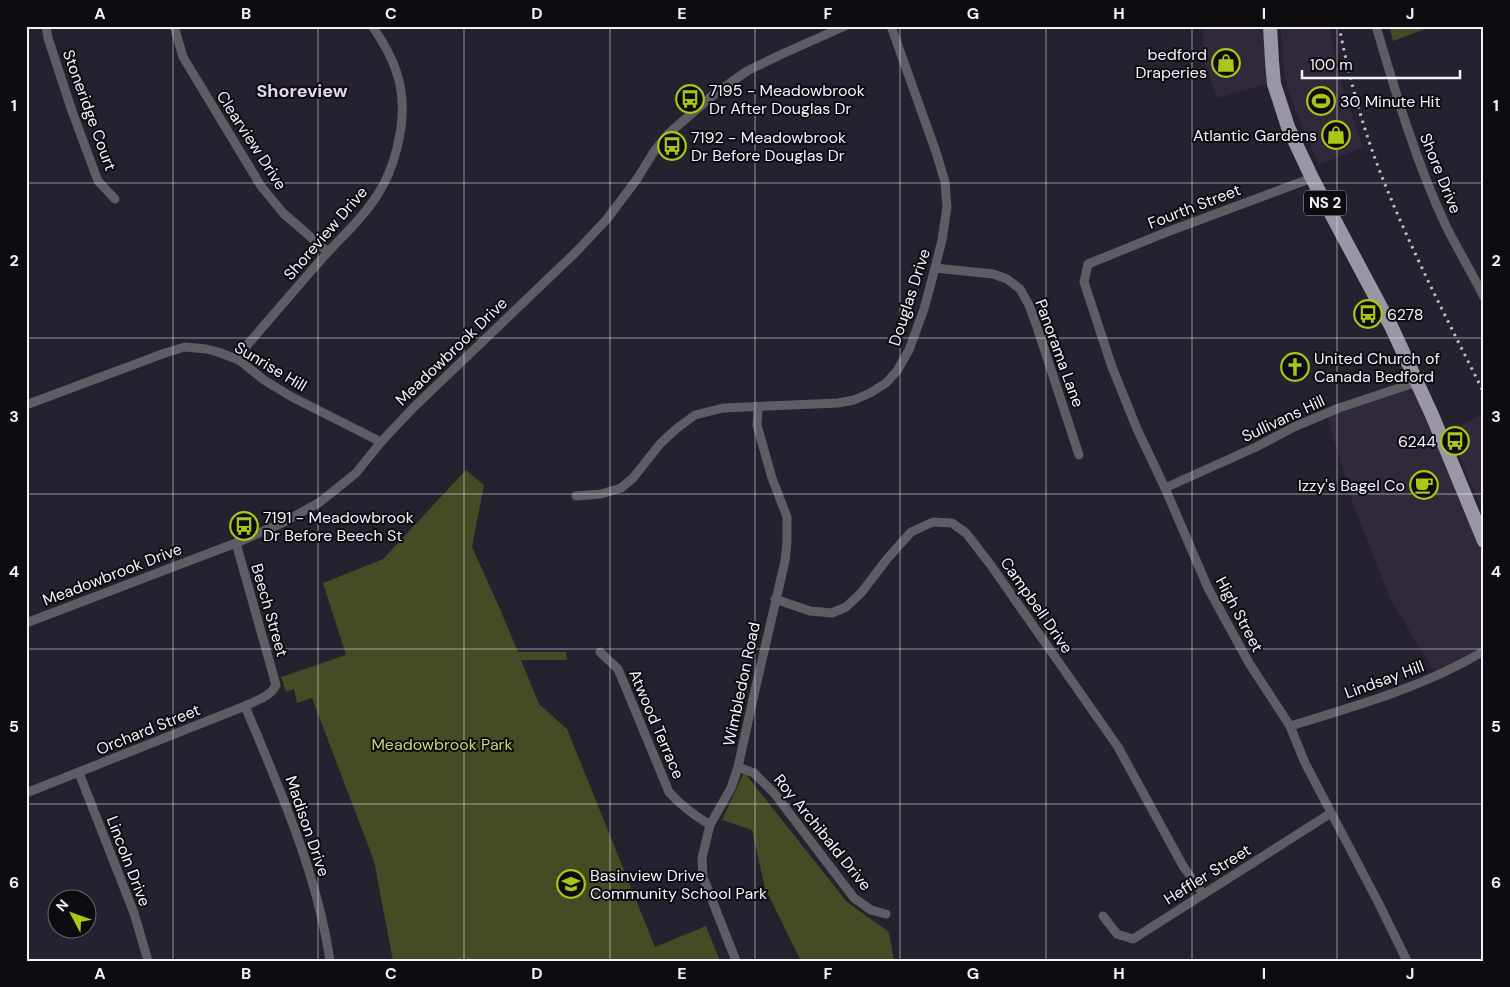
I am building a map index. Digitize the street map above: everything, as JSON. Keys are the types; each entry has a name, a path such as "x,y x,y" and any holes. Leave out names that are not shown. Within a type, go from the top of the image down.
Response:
{"main road":[{"name":"NS 2","path":"1270,26 1274,84 1288,127 1312,178 1392,328 1441,435 1484,541"}],"street":[{"name":"Stoneridge Court","path":"46,26 48,38 72,111 98,181 115,199"},
{"name":"Clearview Drive","path":"174,26 182,57 261,186 283,213 328,252"},
{"name":"Shoreview Drive","path":"239,360 248,344 328,252 358,221 379,192 392,166 402,123 403,101 392,60 372,26"},
{"name":"Meadowbrook Drive","path":"26,623 282,524 320,502 356,473 381,442 413,408 576,252 607,219 668,134 712,96 747,71 845,26"},
{"name":"Douglas Drive","path":"576,496 600,494 621,488 633,478 660,444 695,415 723,408 838,403 854,400 870,394 886,383 897,371 909,350 924,309 942,240 947,207 944,182 936,152 891,26"},
{"name":"Shore Drive","path":"1376,26 1405,124 1420,164 1446,226 1484,297"},
{"name":"Fourth Street","path":"1088,264 1167,232 1312,178"},
{"name":"High Street","path":"1088,264 1084,282 1109,358 1137,429 1165,488 1208,588 1249,663 1290,726 1305,763 1407,961"},
{"name":"Panorama Lane","path":"935,268 993,274 1007,279 1020,289 1030,305 1079,455"},
{"name":"Sunrise Hill","path":"26,405 185,347 206,349 239,360 264,380 292,397 381,442"},
{"name":"Sullivans Hill","path":"1165,488 1339,408 1417,382"},
{"name":"Wimbledon Road","path":"736,961 703,877 702,858 710,825 731,788 738,767 787,542 787,518 772,478 757,425 758,407"},
{"name":"Campbell Drive","path":"776,599 810,611 832,613 846,607 861,593 911,532 933,522 952,524 966,533 990,564 1118,747 1183,866 1203,894"},
{"name":"Beech Street","path":"236,542 276,685"},
{"name":"Lindsay Hill","path":"1290,726 1367,703 1414,685 1446,672 1484,651"},
{"name":"Atwood Terrace","path":"600,652 618,669 669,792 692,814 710,825"},
{"name":"Orchard Street","path":"26,793 245,706 266,696 273,691 276,685"},
{"name":"Madison Drive","path":"245,706 290,815 312,879 327,936 330,961"},
{"name":"Roy Archibald Drive","path":"738,767 754,773 774,793 854,898 871,910 886,914"},
{"name":"Lincoln Drive","path":"79,773 134,913 148,961"},
{"name":"Heffler Street","path":"1103,916 1117,934 1133,939 1331,813"}],"shaded area":[{"path":"1204,26 1267,26 1266,84 1217,98 1202,55"},
{"path":"1281,26 1329,26 1340,80 1363,147 1319,165 1295,110 1285,79"},
{"path":"1411,376 1484,555 1484,655 1440,681 1389,597 1354,506 1327,417"},
{"path":"1484,413 1484,517 1450,431"}],"green space":[{"path":"1389,26 1433,26 1393,41"},
{"name":"Meadowbrook Park","path":"466,470 484,485 472,547 518,652 566,652 567,660 521,660 539,704 567,729 655,947 706,926 720,961 393,961 374,861 312,698 297,703 294,689 286,692 281,677 346,655 323,583 383,559"},
{"path":"744,772 847,902 889,932 894,961 801,961 765,888 752,830 722,820"}],"railway":[{"path":"1339,26 1348,69 1381,174 1423,269 1484,393"}],"place":[{"name":"bedford Draperies","path":"1226,63"},
{"name":"7195 - Meadowbrook Dr After Douglas Dr","path":"690,99"},
{"name":"30 Minute Hit","path":"1321,101"},
{"name":"Atlantic Gardens","path":"1336,135"},
{"name":"7192 - Meadowbrook Dr Before Douglas Dr","path":"672,146"},
{"name":"6278","path":"1368,314"},
{"name":"United Church of Canada Bedford","path":"1295,367"},
{"name":"6244","path":"1455,441"},
{"name":"Izzy's Bagel Co","path":"1424,485"},
{"name":"7191 - Meadowbrook Dr Before Beech St","path":"244,526"},
{"name":"Basinview Drive Community School Park","path":"571,884"}],"district":[{"name":"Shoreview","path":"302,91"}]}
